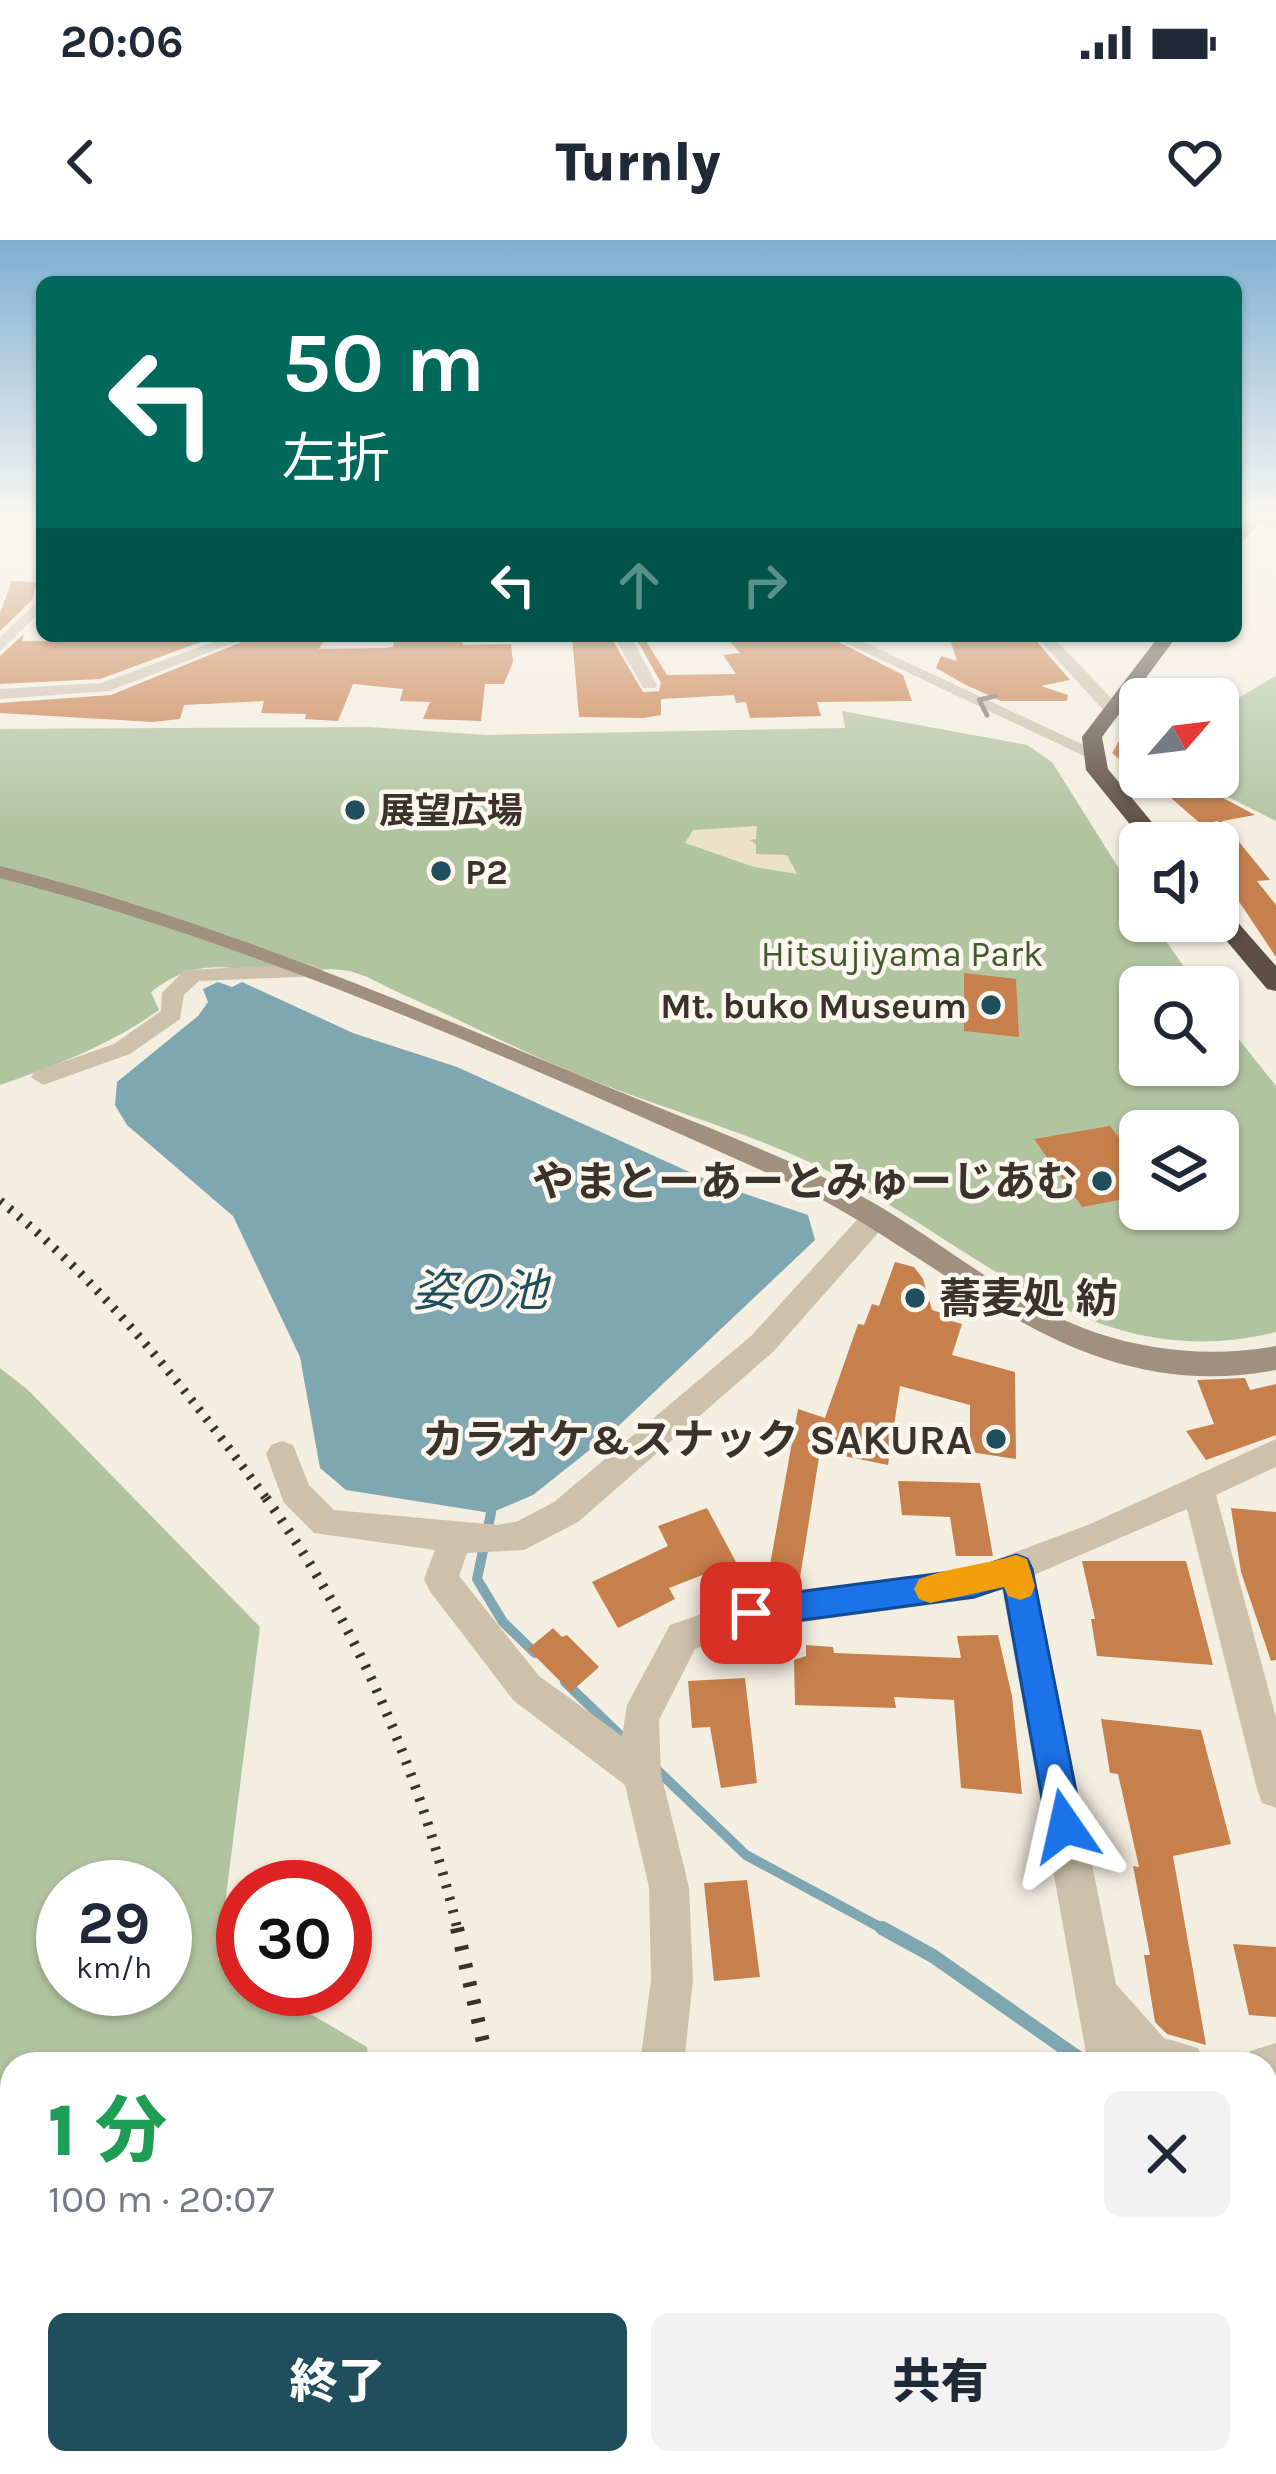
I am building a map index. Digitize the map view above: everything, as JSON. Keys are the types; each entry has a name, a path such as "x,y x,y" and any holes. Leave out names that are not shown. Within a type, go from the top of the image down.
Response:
{"highway":[{"path":"1139,822 1109,787 1092,753 1092,737 1163,642"},
{"path":"1239,935 1266,961 1276,983"}],"street":[{"path":"3,640 36,636"},
{"path":"0,694 103,688 228,642"},
{"path":"625,642 649,685"},
{"path":"852,642 1092,753"},
{"path":"1050,642 1111,708"},
{"path":"0,872 225,938 313,971 832,1192 1009,1304 1085,1341 1204,1362 1256,1363 1276,1358"},
{"path":"43,1077 122,1048 172,1014 173,993 193,975 313,971"},
{"path":"282,1454 296,1493 326,1523 456,1538 498,1540 524,1535 566,1512 762,1344 876,1217"},
{"path":"663,2052 672,1980 669,1887 642,1774 640,1718 683,1637 751,1613 974,1583 1016,1569 1276,1452"},
{"path":"1198,1489 1276,1789"},
{"path":"456,1538 441,1579 494,1651 526,1688 642,1774"},
{"path":"1016,1569 1108,2052"},
{"path":"1098,1996 1147,2052"}],"green space":[{"path":"1276,676 1276,821 1230,798 1239,798 1239,698"},
{"name":"Hitsujiyama Park","path":"842,711 1027,745 1052,762 1119,869 1119,942 1167,942 1183,966 1119,966 1119,1086 1239,1086 1239,1039 1276,1086 1276,1332 1211,1341 1152,1337 1096,1322 1044,1299 807,1161 584,1077 350,971 212,967 183,973 151,992 159,1010 122,1034 0,1085 0,729 369,727 487,735 845,728"},
{"path":"0,1368 28,1390 260,1627 231,1860 216,1860 216,2016 314,2016 367,2047 367,2052 0,2052"}],"shaded area":[{"path":"757,826 756,839 750,840 756,844 756,854 787,855 797,874 754,867 685,843 693,830"}],"water":[{"name":"姿の池","path":"218,982 232,987 242,982 353,1033 457,1067 716,1184 808,1215 815,1240 611,1433 533,1495 491,1513 346,1490 320,1468 300,1357 233,1216 127,1125 115,1105 117,1082 198,1016 208,1002 203,989"}],"building":[{"path":"24,634 22,641 36,642 201,642 100,679 0,684 0,656"},
{"path":"241,642 323,642 319,649 393,647 394,642 511,644 513,662 504,684 485,684 481,721 423,719 430,702 400,701 403,689 353,684 338,721 305,719 306,714 261,713 264,701 184,705 180,719 153,722 0,713 0,703 111,695"},
{"path":"573,642 614,642 643,692 659,691 661,683 638,642 647,642 667,675 736,674 723,655 740,653 730,642 839,642 903,675 912,701 817,702 821,716 750,718 746,702 736,703 734,695 661,699 661,715 644,718 579,717"},
{"path":"951,642 1037,642 1070,680 1041,686 1068,695 1067,701 1001,701 936,668 941,656 957,661"},
{"path":"1171,798 1223,798 1255,815 1223,822 1199,822"},
{"path":"1239,842 1270,880 1257,881 1276,905 1276,957 1239,902"},
{"name":"Mt. buko Museum","path":"964,973 1016,979 1019,1037 964,1031"},
{"name":"やまとーあーとみゅーじあむ","path":"1110,1126 1119,1138 1119,1200 1082,1207 1034,1139"},
{"path":"895,1262 914,1267 923,1279 932,1310 942,1313 940,1318 962,1324 952,1355 1015,1372 1016,1459 970,1452 970,1405 900,1386 888,1465 820,1451 800,1578 768,1576 798,1409 825,1418 858,1324 864,1325 872,1304 879,1306"},
{"path":"1245,1378 1250,1390 1276,1384 1276,1435 1206,1460 1186,1431 1214,1424 1197,1380"},
{"path":"898,1481 980,1483 993,1556 956,1556 950,1517 902,1515"},
{"path":"707,1508 736,1562 669,1588 675,1599 618,1628 592,1582 668,1546 658,1526"},
{"path":"1231,1508 1276,1512 1276,1660 1271,1661 1241,1572"},
{"path":"1082,1561 1186,1561 1213,1665 1097,1656 1091,1619 1095,1619"},
{"path":"553,1628 562,1637 567,1635 599,1667 571,1692 528,1649"},
{"path":"998,1635 1012,1696 1022,1794 961,1788 954,1700 894,1697 896,1708 795,1705 794,1660 806,1656 806,1645 833,1647 834,1653 961,1658 957,1636"},
{"path":"745,1678 757,1783 721,1788 710,1727 692,1728 688,1681"},
{"path":"1101,1719 1201,1730 1231,1844 1173,1856 1206,2045 1167,2034 1155,2022 1144,1955 1150,1955 1133,1866 1139,1867 1118,1774 1110,1773"},
{"path":"747,1880 760,1977 714,1981 704,1883"},
{"path":"1233,1944 1276,1947 1276,2017 1249,2015"}],"waterway":[{"path":"491,1513 477,1579 503,1622 535,1653"},
{"path":"565,1682 626,1741"},
{"path":"656,1769 746,1855 887,1931"},
{"path":"882,1928 933,1956 1070,2052"}],"railway":[{"path":"0,1201 75,1268 144,1342 268,1501"},
{"path":"266,1498 331,1599 383,1705 425,1816 458,1931"},
{"path":"457,1928 485,2052"}],"slow traffic":[{"path":"930,1589 974,1583 1016,1569 1020,1586"}],"place":[{"name":"展望広場","path":"355,810"},
{"name":"P2","path":"441,871"},
{"name":"Mt. buko Museum","path":"991,1005"},
{"name":"やまとーあーとみゅーじあむ","path":"1102,1181"},
{"name":"蕎麦処 紡","path":"915,1298"},
{"name":"カラオケ&スナック SAKURA","path":"996,1439"}],"route":[{"path":"751,1613 974,1583 1016,1569 1065,1826"}]}
